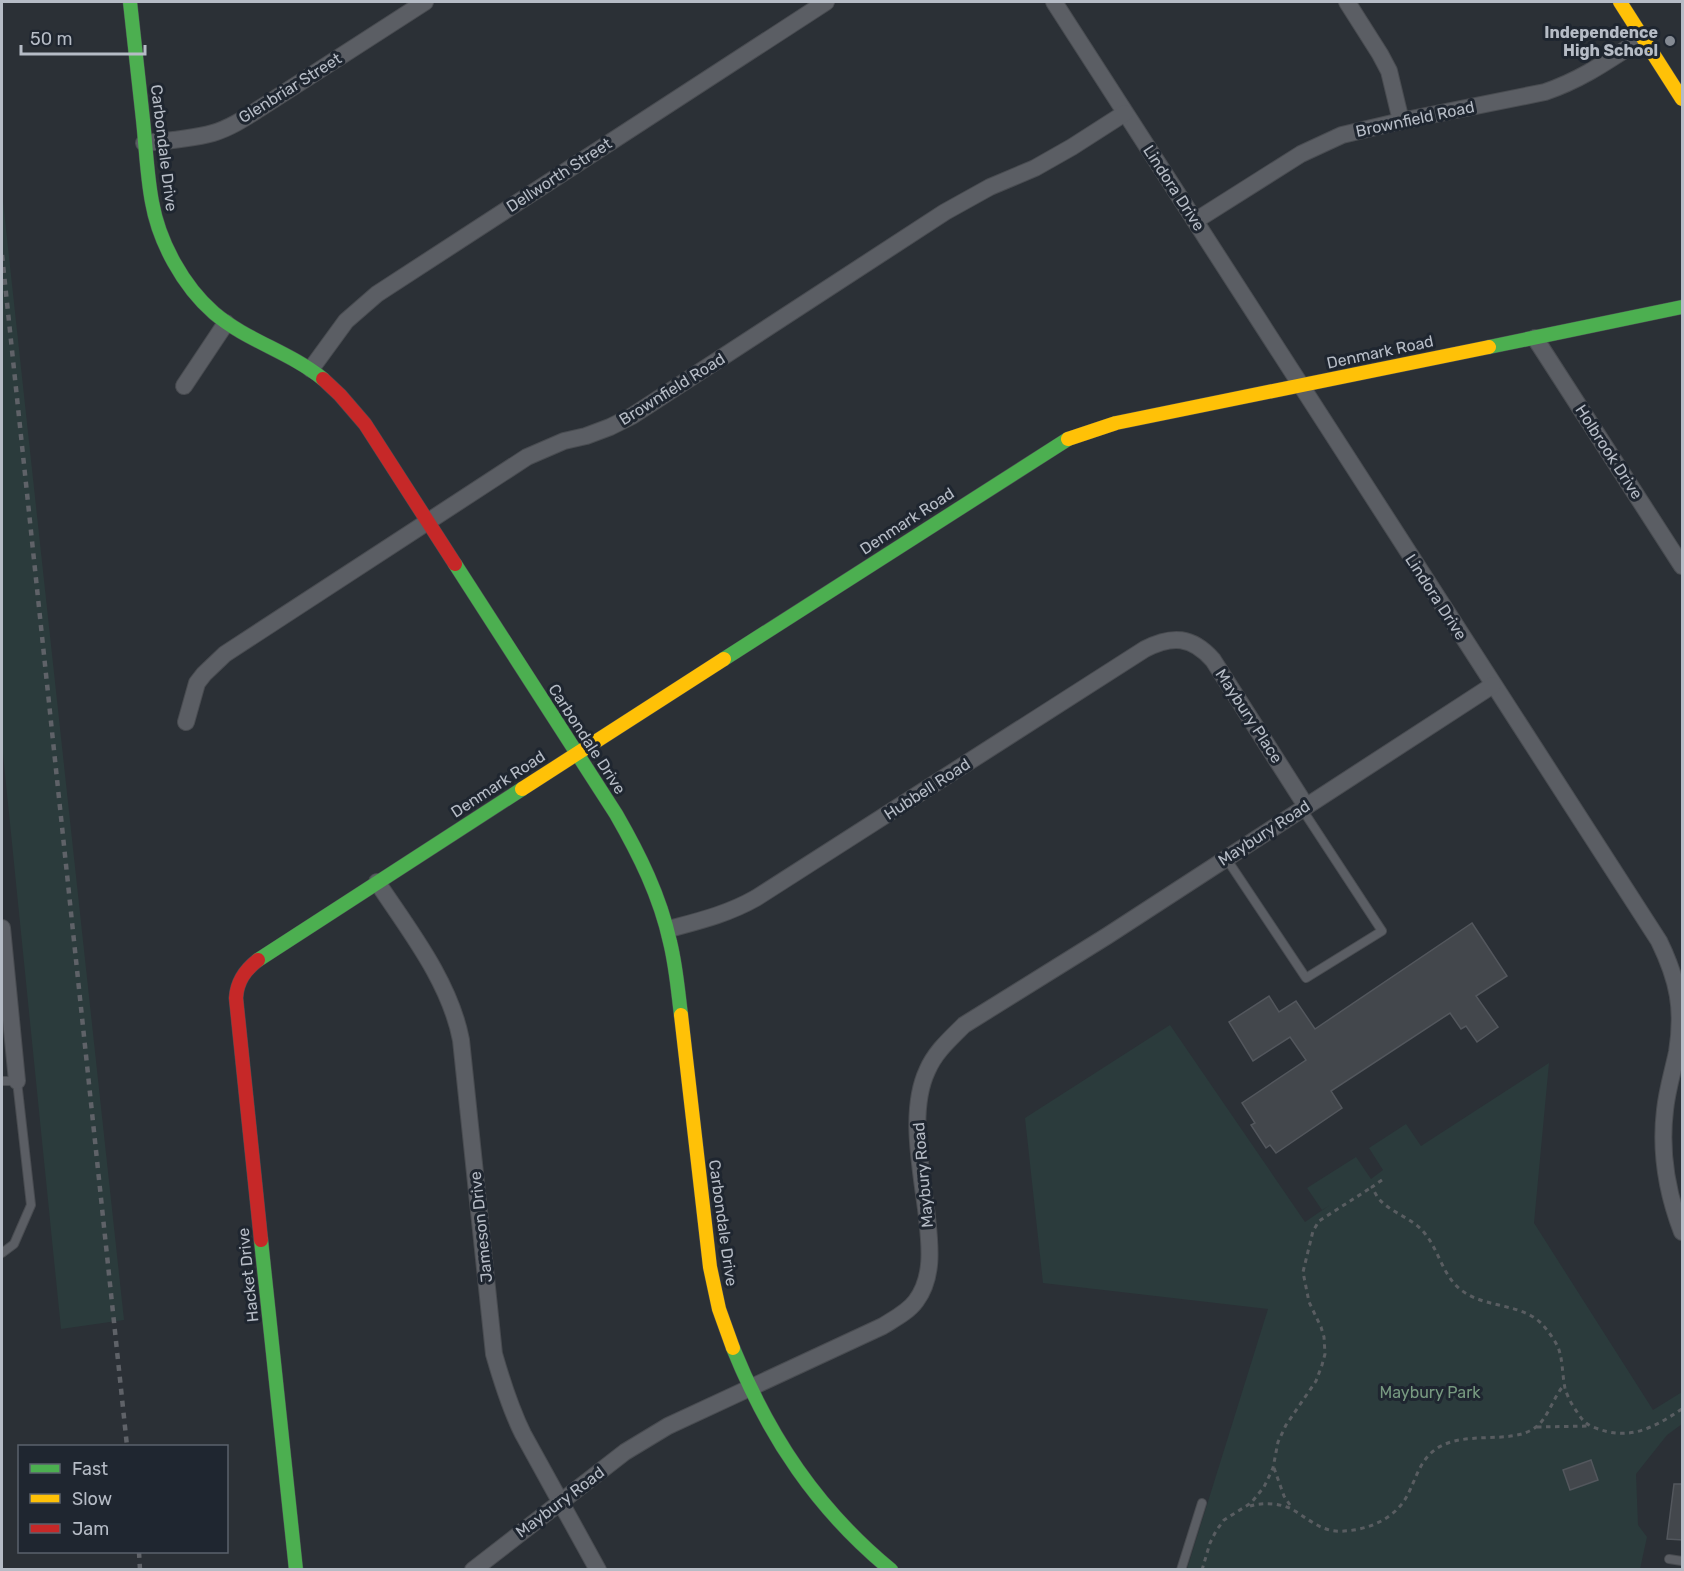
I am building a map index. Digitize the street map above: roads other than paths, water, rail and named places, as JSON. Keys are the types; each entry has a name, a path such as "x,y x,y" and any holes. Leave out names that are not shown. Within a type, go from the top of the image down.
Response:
{"street":[{"name":"Carbondale Drive","path":"130,2 152,203 166,249 180,273 211,311 226,323 311,369 330,384 366,424 616,814 638,852 669,929 702,1209 714,1286 736,1357 777,1440 812,1491 855,1538 891,1569"},
{"name":"Glenbriar Street","path":"144,143 192,138 216,132 239,121 425,2"},
{"name":"Dellworth Street","path":"311,369 346,321 377,294 826,2"},
{"name":"Lindora Drive","path":"1054,2 1659,941 1676,981 1680,1014 1679,1034 1664,1112 1663,1142 1670,1195 1683,1232"},
{"path":"1347,2 1389,71 1401,121"},
{"path":"1620,2 1683,99"},
{"name":"Brownfield Road","path":"1196,221 1301,153 1342,135 1545,92 1589,73 1643,38"},
{"name":"Brownfield Road","path":"186,722 197,683 225,654 428,521 528,457 564,441 610,427 632,416 945,212 990,187 1035,168 1125,113"},
{"name":"Denmark Road","path":"239,977 257,960 1064,440 1116,423 1683,307"},
{"path":"184,386 226,323"},
{"name":"Holbrook Drive","path":"1535,338 1683,567"},
{"name":"Maybury Place","path":"1180,639 1198,646 1213,660 1304,807"},
{"name":"Hubbell Road","path":"669,929 713,918 756,898 1145,649 1161,641 1180,639"},
{"name":"Maybury Road","path":"473,1569 646,1439 668,1426 883,1326 911,1306 928,1276 930,1242 917,1132 920,1094 926,1072 935,1055 964,1025 1107,936 1493,685"},
{"name":"Jameson Drive","path":"377,882 436,975 450,1001 457,1021 461,1040 494,1354 512,1412 598,1569"},
{"path":"2,928 9,1081"},
{"name":"Hacket Drive","path":"239,977 236,987 236,1005 296,1569"}],"lane":[{"path":"1226,858 1306,978 1382,931 1304,807"},
{"path":"2,1253 14,1244 31,1205 9,1081"},
{"path":"1181,1569 1202,1503"},
{"path":"1669,1559 1683,1561"}],"railway":[{"path":"2,255 127,1445"},
{"path":"139,1553 140,1570"}],"place":[{"name":"Independence High School","path":"1670,41"}],"park label":[{"name":"Maybury Park","path":"1430,1392"}]}
